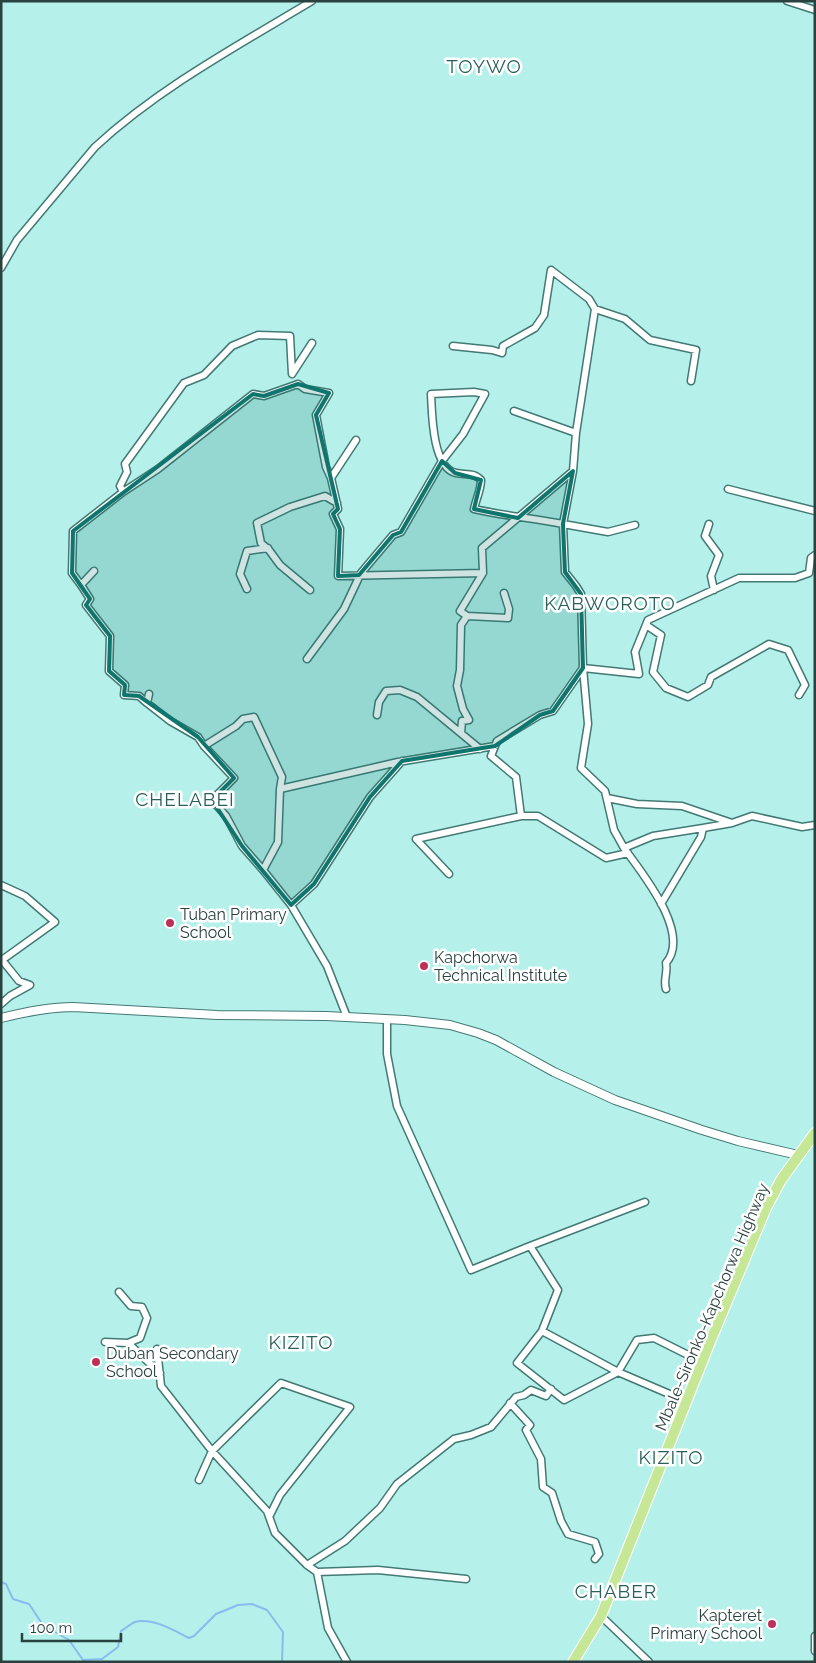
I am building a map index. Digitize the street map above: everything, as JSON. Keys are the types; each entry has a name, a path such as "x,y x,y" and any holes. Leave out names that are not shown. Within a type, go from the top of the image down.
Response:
{"main road":[{"name":"Mbale-Sironko-Kapchorwa Highway","path":"573,1662 600,1616 766,1208 798,1155 815,1133"}],"street":[{"path":"1,268 23,232 95,147 164,90 312,1"},
{"path":"787,1 815,10"},
{"path":"453,346 492,350 502,353 503,346 535,328 544,315 551,270 589,299 595,310 576,433 573,471 563,524 565,572 581,594 583,668 588,724 581,768 605,791 614,830 626,851 656,891 670,925 673,937 671,957 666,962 668,971 664,984 666,989"},
{"path":"595,310 625,319 650,340 696,350 691,381"},
{"path":"123,492 120,486 126,472 125,464 184,383 204,375 232,346 258,335 290,336 292,374 312,343"},
{"path":"347,1017 327,966 291,905 242,846 226,816 212,800 234,778 198,737 170,721 140,696 124,695 125,685 109,671 110,636 86,605 90,599 72,573 73,531 123,492 158,469 253,394 264,396 298,384 304,389 329,393 316,415 326,468 331,478 338,509 333,514 340,529 338,576 483,574"},
{"path":"307,660 344,609 360,575 393,535 400,532 442,462 463,434 485,394 474,392 431,394 434,438 442,462 455,473 478,476 481,480 481,487 474,509 608,532 635,525"},
{"path":"514,411 576,433"},
{"path":"331,478 356,440"},
{"path":"504,593 509,610 508,618 467,616 460,611 483,574 482,548 573,471"},
{"path":"728,489 815,510"},
{"path":"310,590 280,565 268,548 261,543 257,523 290,507 325,496 337,503"},
{"path":"709,524 705,536 719,555 711,576 714,590"},
{"path":"247,589 240,574 247,550 268,548"},
{"path":"583,668 639,674 635,652 648,620 739,578 795,578 809,572 811,558 815,555"},
{"path":"81,585 94,571"},
{"path":"461,733 462,720 469,720 463,709 457,686 460,670 461,625 467,616"},
{"path":"646,625 661,635 654,672 666,688 688,697 708,685 710,677 769,644 788,650 805,685 799,695"},
{"path":"521,816 516,777 491,756 497,741 540,715 553,711 583,668"},
{"path":"377,715 378,702 386,692 400,690 417,697 480,749"},
{"path":"147,703 149,694"},
{"path":"204,746 236,726 243,719 254,717 282,777 278,842 263,870"},
{"path":"280,789 402,761 495,746"},
{"path":"291,905 314,884 370,797 402,761"},
{"path":"607,798 637,804 682,806 732,823"},
{"path":"449,874 416,839 521,816 538,816 606,858 626,851 653,836 732,823 752,816 802,827 815,824"},
{"path":"661,904 701,837 703,828"},
{"path":"1,885 25,896 55,922 1,960 19,981 30,985 10,996 1,1004"},
{"path":"2,1016 55,1007 73,1007 217,1015 347,1017 450,1025 496,1040 554,1072 615,1100 738,1141 798,1155"},
{"path":"387,1019 387,1054 397,1106 471,1270 645,1202"},
{"path":"530,1246 558,1290 542,1331 517,1363 564,1400 618,1372 637,1340 654,1338 690,1356"},
{"path":"105,1342 128,1343 140,1338 146,1318 142,1307 131,1306 119,1292"},
{"path":"542,1331 618,1372 674,1396 683,1412"},
{"path":"128,1343 160,1373"},
{"path":"157,1349 161,1386 212,1451 270,1514 275,1534 307,1565 317,1572 378,1570 466,1579"},
{"path":"198,1480 212,1451 281,1383 350,1407 280,1495 270,1514"},
{"path":"307,1565 345,1541 380,1508 397,1484 454,1438 471,1435 491,1427 516,1397 524,1395 531,1390 546,1396 550,1389"},
{"path":"510,1404 530,1425 526,1430 541,1459 543,1486 552,1493 561,1521 568,1534 595,1542 598,1554 595,1559"},
{"path":"317,1572 328,1628 347,1662"},
{"path":"600,1616 649,1662"},
{"path":"815,1636 815,1651"}],"highlighted area":[{"path":"298,384 329,393 316,415 338,509 333,514 340,529 338,576 359,575 393,535 401,532 442,461 455,473 481,480 474,509 518,518 573,471 563,524 565,572 581,594 583,668 553,711 540,715 495,746 402,761 370,797 314,884 291,905 242,846 212,800 234,778 198,737 139,696 124,695 125,685 109,671 110,636 86,605 90,599 72,573 73,531 253,394 264,396"}],"waterway":[{"path":"1,1582 6,1584 13,1599 29,1604 43,1625 69,1640 83,1660 102,1659 118,1647 121,1631 135,1622 149,1621 156,1623 189,1638 194,1636 216,1614 238,1605 252,1604 267,1610 283,1632 282,1662"}],"place":[{"name":"Tuban Primary School","path":"170,923"},
{"name":"Kapchorwa Technical Institute","path":"424,966"},
{"name":"Duban Secondary School","path":"96,1362"},
{"name":"Kapteret Primary School","path":"772,1624"}],"district":[{"name":"TOYWO","path":"484,66"},
{"name":"KABWOROTO","path":"610,603"},
{"name":"CHELABEI","path":"185,799"},
{"name":"KIZITO","path":"301,1342"},
{"name":"KIZITO","path":"671,1457"},
{"name":"CHABER","path":"616,1591"}]}
